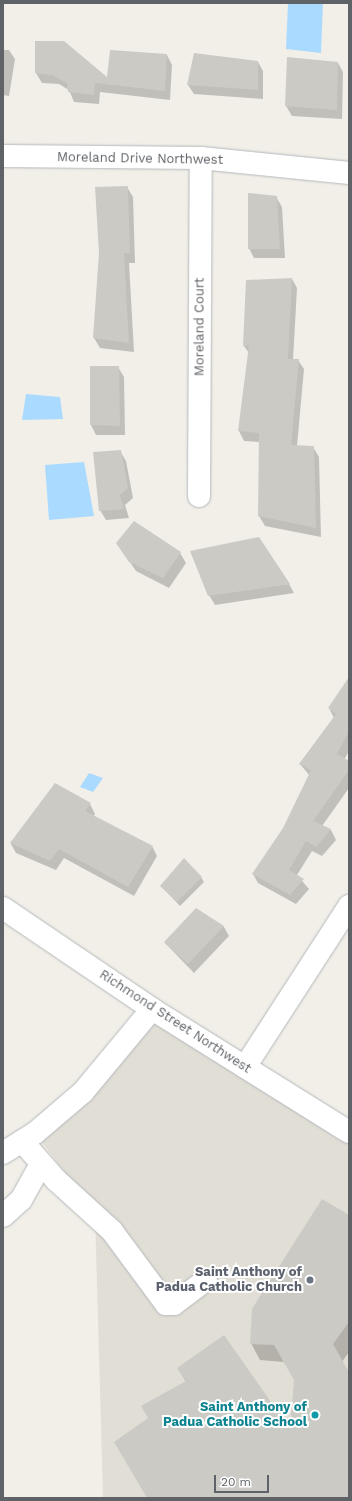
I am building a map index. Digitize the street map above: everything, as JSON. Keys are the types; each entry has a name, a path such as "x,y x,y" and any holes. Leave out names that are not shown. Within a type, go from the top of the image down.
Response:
{"street":[{"name":"Moreland Drive Northwest","path":"3,156 201,158 349,173"},
{"name":"Moreland Court","path":"199,496 201,158"},
{"path":"245,1067 349,906"},
{"name":"Richmond Street Northwest","path":"3,908 152,1009 349,1132"},
{"path":"3,1153 22,1141 83,1092 152,1009"},
{"path":"22,1141 41,1164 112,1231 166,1304 174,1304 206,1280"},
{"path":"3,1216 21,1200 41,1164"}],"shaded area":[{"path":"152,1009 349,1132 349,1498 103,1498 95,1212 35,1133"}],"water":[{"path":"288,3 323,3 321,53 286,49"},
{"path":"26,394 60,397 63,419 22,420"},
{"path":"84,462 94,516 49,520 45,465"},
{"path":"89,773 103,778 93,792 80,787"}],"building":[{"path":"35,41 64,41 107,77 110,50 167,54 165,91 95,83 94,95 68,92 67,83 52,75 35,73"},
{"path":"194,53 258,61 258,90 187,85"},
{"path":"287,57 338,62 337,110 285,106"},
{"path":"128,186 130,253 124,253 129,343 93,338 99,253 95,187"},
{"path":"248,193 277,196 280,249 248,249"},
{"path":"292,278 288,359 299,359 291,445 314,446 316,528 258,516 259,433 238,431 249,345 243,346 246,280"},
{"path":"90,366 119,366 120,426 90,425"},
{"path":"121,450 128,488 120,495 124,509 99,511 93,452"},
{"path":"134,521 181,552 163,578 129,562 116,543"},
{"path":"259,537 290,584 208,596 190,551"},
{"path":"349,677 349,731 337,754 349,761 349,770 313,821 331,829 316,847 306,841 289,870 304,879 290,895 252,874 283,828 311,770 299,764 336,714 328,708"},
{"path":"55,783 91,803 85,811 153,846 128,887 59,849 50,861 10,843"},
{"path":"184,858 202,877 177,902 160,886"},
{"path":"196,908 224,926 188,964 164,942"},
{"path":"322,1199 349,1215 349,1322 333,1344 349,1372 349,1498 147,1498 114,1442 148,1418 141,1406 186,1381 177,1368 224,1335 290,1429 294,1380 274,1345 250,1344 252,1309"}],"place":[{"name":"Saint Anthony of Padua Catholic Church","path":"310,1280"},
{"name":"Saint Anthony of Padua Catholic School","path":"315,1415"}]}
